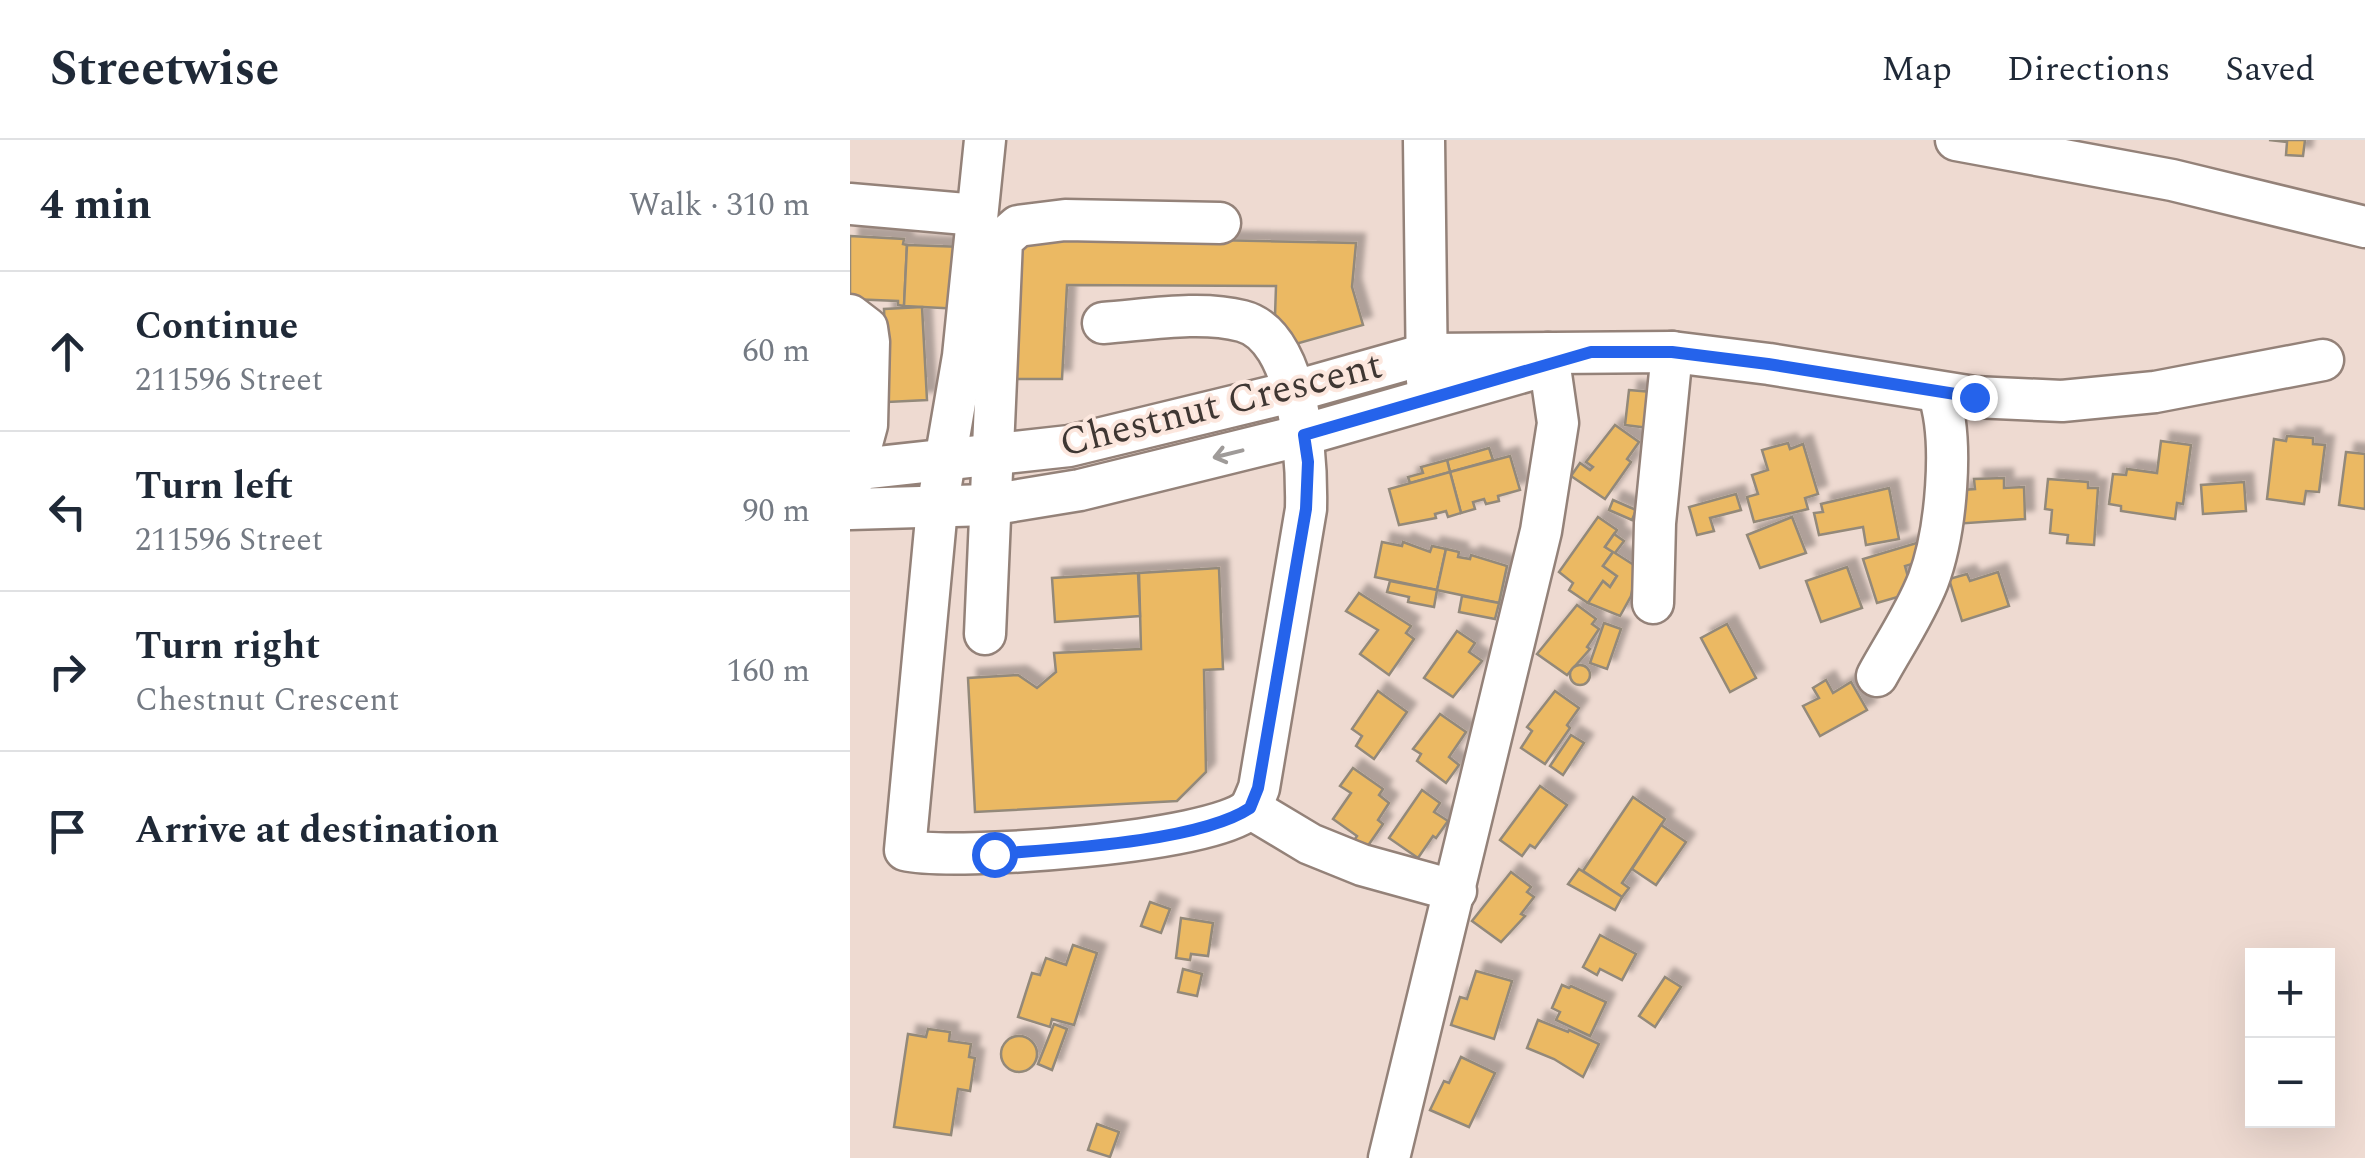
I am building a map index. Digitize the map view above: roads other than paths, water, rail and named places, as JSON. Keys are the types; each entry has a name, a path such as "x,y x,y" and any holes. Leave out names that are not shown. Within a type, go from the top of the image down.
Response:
{"street":[{"path":"985,140 963,356 937,508 905,850 954,855 1060,849 1211,825 1250,808 1258,788 1304,529 1308,462 1295,390 1271,343 1254,325 1200,317 1102,323"},
{"path":"1424,140 1428,400"},
{"path":"1956,140 2172,180 2365,228"},
{"path":"850,204 977,215"},
{"path":"985,634 1002,240 1006,232 1018,226 1065,220 1220,223"},
{"path":"850,315 866,328 869,342 866,425 852,476"},
{"name":"Chestnut Crescent","path":"852,476 1069,446 1426,354 1549,358 1591,352 1672,352 1974,397 2062,401 2155,392 2323,360"},
{"path":"1653,604 1656,523 1672,352"},
{"path":"1389,1158 1542,531 1558,423 1549,358"},
{"name":"Chestnut Crescent","path":"850,509 989,505 1080,490 1304,435 1428,400 1549,358"},
{"path":"1876,676 1928,581 1937,548 1948,435 1938,392"},
{"path":"1250,808 1310,844 1345,858 1456,890"}]}
